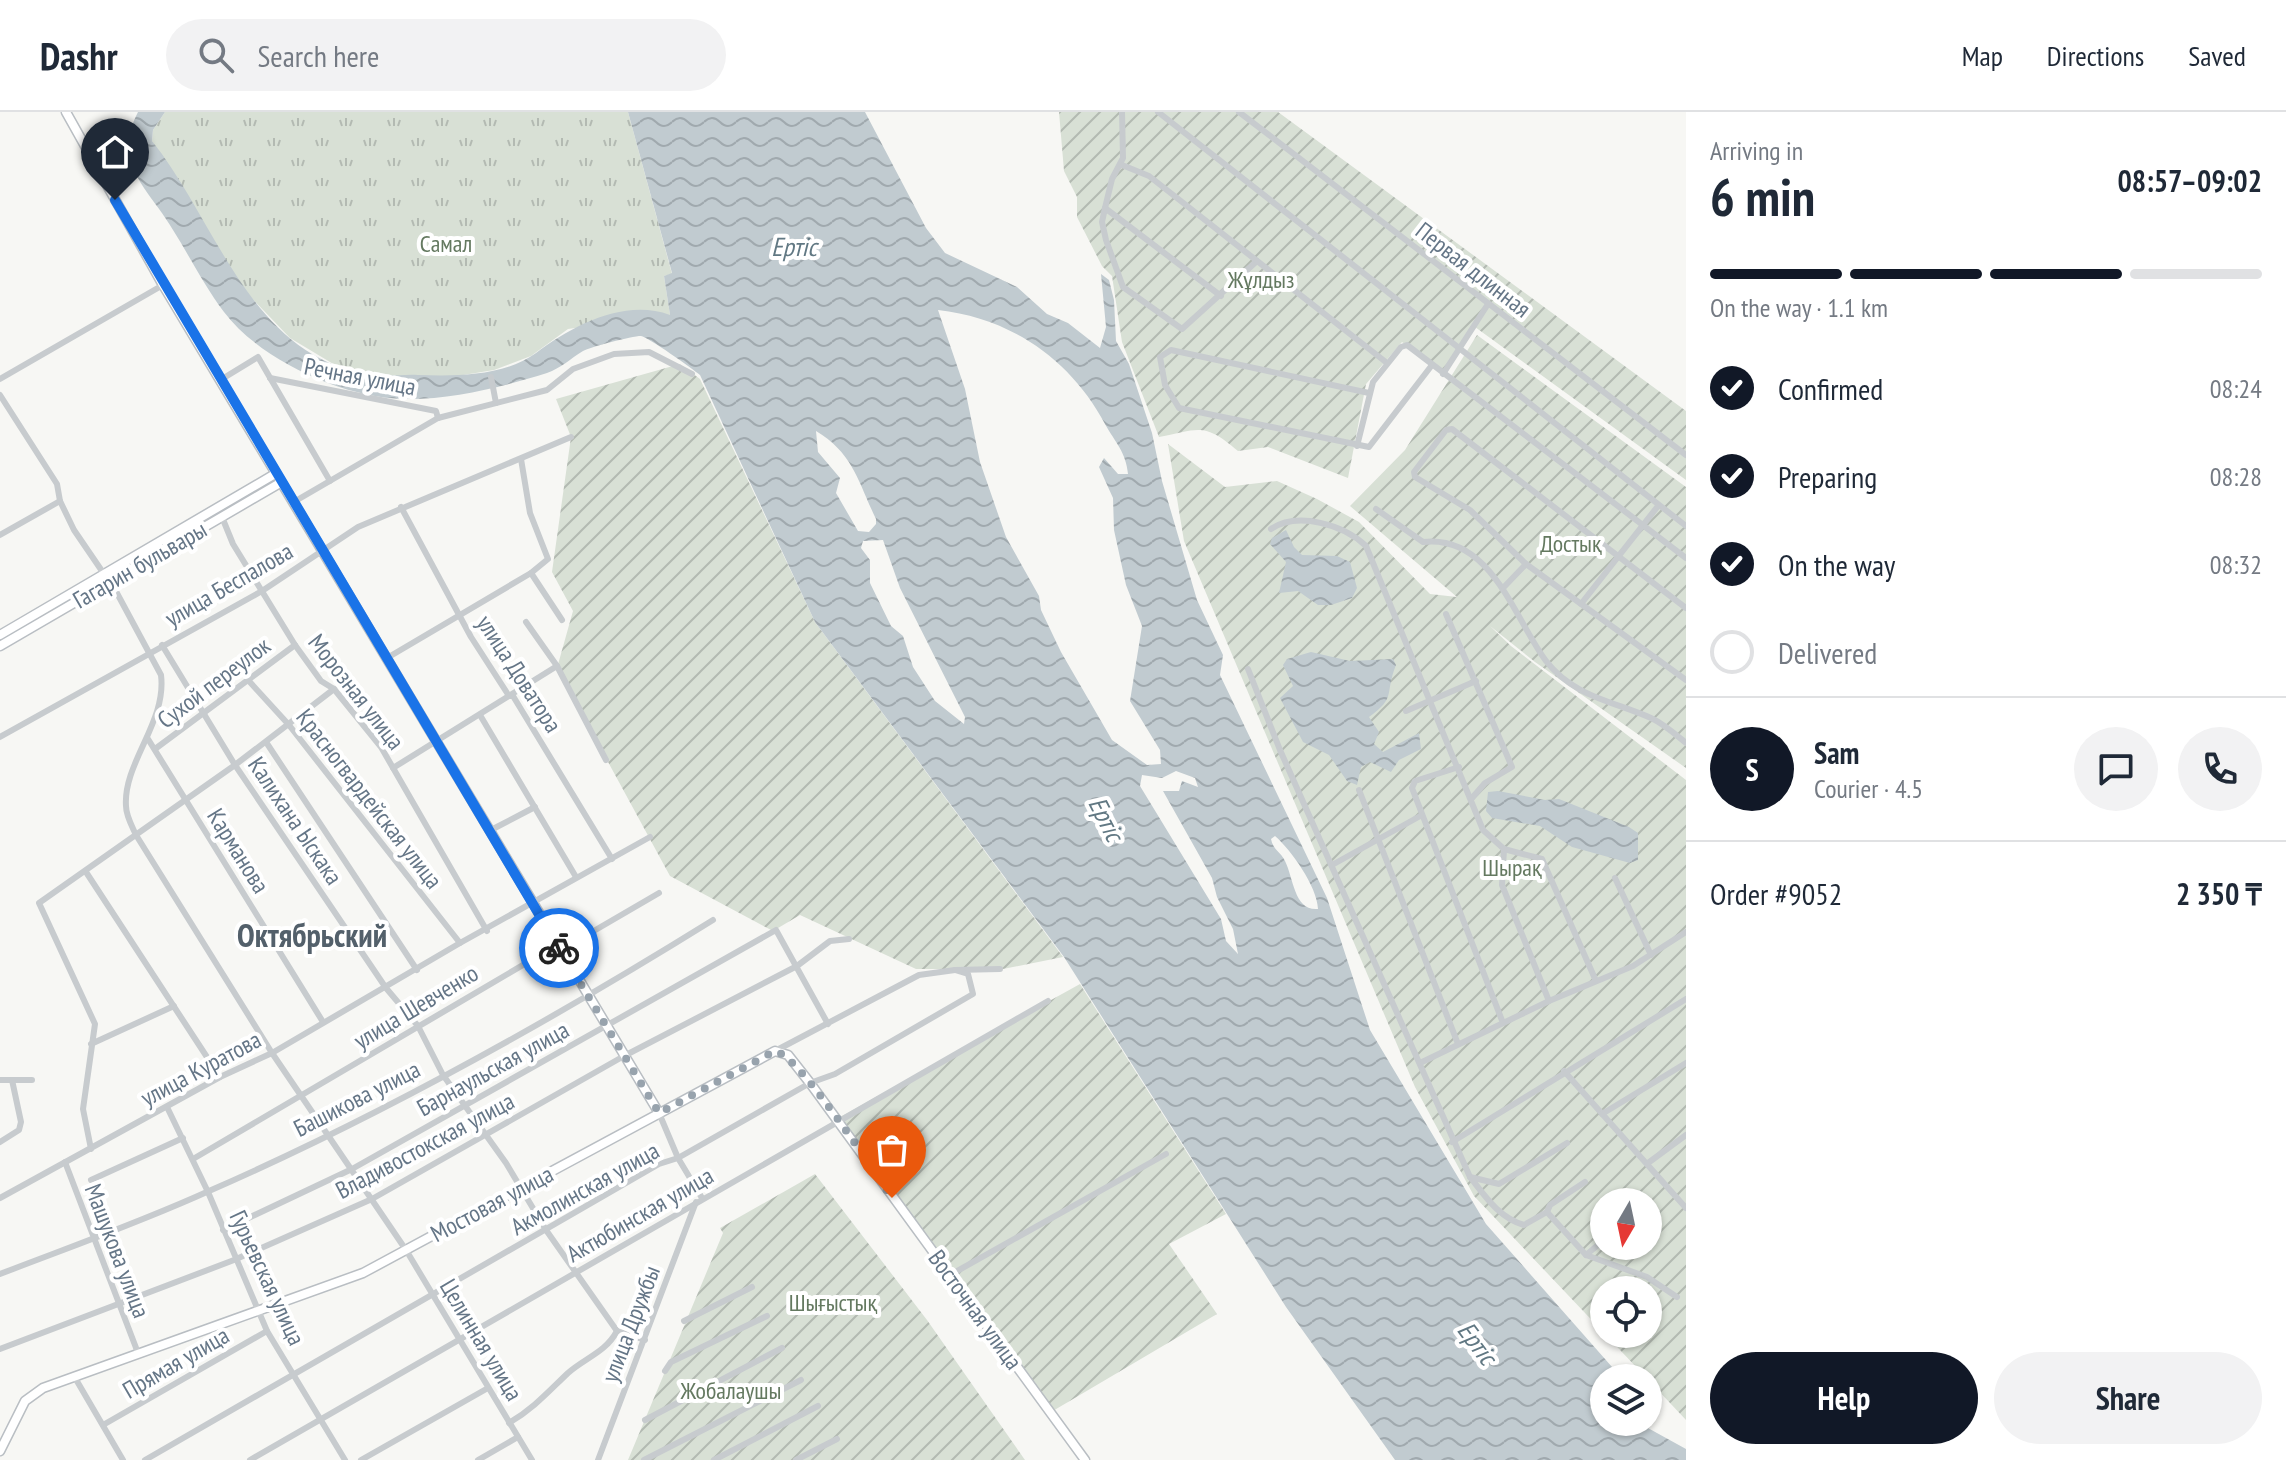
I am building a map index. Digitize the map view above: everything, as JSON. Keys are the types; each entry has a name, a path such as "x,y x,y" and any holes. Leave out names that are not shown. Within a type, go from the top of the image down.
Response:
{"main road":[{"path":"66,112 163,285 222,379 280,483 659,1113"},
{"name":"Гагарин бульвары","path":"0,635 275,474"},
{"name":"Гагарин бульвары","path":"0,646 280,483"},
{"path":"104,574 111,582"},
{"name":"Восточная улица","path":"775,1051 788,1055 810,1083 1085,1460"},
{"name":"Мостовая улица","path":"0,1451 25,1401 43,1388 363,1273 775,1051"}],"street":[{"path":"1122,112 1122,165 1112,179 1102,222 1123,287 1182,329 1257,261"},
{"path":"1158,112 1459,352 1686,526"},
{"name":"Первая длинная","path":"1239,112 1686,455"},
{"path":"1122,165 1149,176 1387,363"},
{"path":"1105,208 1221,296"},
{"path":"0,379 163,285"},
{"path":"1443,374 1488,304"},
{"path":"1357,446 1369,393 1387,363 1407,345 1686,558"},
{"path":"1369,393 1171,350 1160,357 1165,385 1174,405 1179,408 1357,446 1373,444 1432,365"},
{"path":"292,503 438,418 547,390 573,369 614,354 649,352 692,374"},
{"name":"Речная улица","path":"222,379 258,357 330,481"},
{"path":"491,377 496,403"},
{"name":"Речная улица","path":"270,378 436,411 438,418"},
{"path":"0,395 57,484 60,501 74,530 104,574"},
{"path":"1686,608 1452,429 1446,430 1414,472 1415,477 1470,510 1526,564 1686,680"},
{"name":"улица Беспалова","path":"0,737 262,591 322,550 401,507 571,437"},
{"path":"387,658 531,573 548,559 530,513 521,459"},
{"path":"0,535 60,501"},
{"path":"1581,604 1658,506"},
{"name":"улица Доватора","path":"401,507 458,614 509,696 513,696 612,859"},
{"path":"1376,509 1423,542 1441,540 1466,552 1504,587 1546,660 1570,685 1590,697 1654,719 1686,743"},
{"name":"Морозная улица","path":"222,517 233,544 295,645 321,681 334,689 393,768 487,931"},
{"path":"1271,529 1281,522 1344,528 1366,546 1483,830 1489,839 1504,849 1542,859 1596,981"},
{"path":"1504,587 1526,564"},
{"path":"531,573 562,620"},
{"name":"Целинная улица","path":"111,582 150,652 163,685 148,739 126,789 126,811 136,835 272,1053 406,1250 532,1460"},
{"path":"1446,614 1512,767 1485,783 1472,798"},
{"path":"526,622 557,666 606,760"},
{"name":"Калихана Ыскака","path":"162,645 235,765 386,988 418,1026 443,1075 617,1331"},
{"name":"Сухой переулок","path":"155,749 295,645"},
{"path":"393,768 557,666"},
{"path":"1248,669 1452,1142 1470,1177 1493,1207 1524,1225 1547,1212 1550,1205 1585,1182"},
{"name":"Красногвардейская улица","path":"248,680 289,725 460,943"},
{"path":"1406,711 1476,681"},
{"path":"220,1077 86,872 334,689"},
{"path":"480,715 576,877"},
{"name":"Карманова","path":"148,739 323,1022"},
{"path":"266,742 417,970"},
{"path":"1459,767 1412,784 1503,1023"},
{"path":"1359,790 1375,838 1458,1044"},
{"path":"489,831 535,807"},
{"path":"1332,865 1375,838 1422,815"},
{"name":"улица Куратова","path":"0,1198 220,1077 272,1053 650,837"},
{"path":"1504,849 1502,885 1549,1001"},
{"name":"Машукова улица","path":"86,872 39,903 68,972 95,1024 83,1109 91,1149"},
{"path":"1615,878 1651,955"},
{"name":"улица Шевченко","path":"193,1159 557,945 580,939 659,893"},
{"name":"Башикова улица","path":"0,1274 208,1192 328,1136 587,995 713,920"},
{"name":"Барнаульская улица","path":"223,1230 352,1169 776,930 797,966"},
{"path":"1420,1063 1651,955 1686,932"},
{"name":"Владивостокская улица","path":"0,1349 234,1260 372,1199 624,1056 797,966 830,941 849,939"},
{"path":"797,966 828,1024"},
{"name":"Мостовая улица","path":"775,1051 919,975 1000,969"},
{"name":"Акмолинская улица","path":"145,1460 659,1164 678,1158 810,1083 835,1074 973,994 968,974 955,970"},
{"path":"1452,1142 1686,999"},
{"name":"Актюбинская улица","path":"250,1460 699,1199 839,1124 1048,1001"},
{"path":"91,1044 174,1006"},
{"path":"1602,1114 1686,1063"},
{"path":"1564,1071 1686,1208"},
{"path":"0,1080 32,1080"},
{"path":"0,1142 19,1130 21,1122 12,1080"},
{"name":"Гурьевская улица","path":"167,1107 208,1192 234,1260 267,1331 345,1460"},
{"path":"659,1113 699,1199"},
{"path":"1648,1163 1686,1135"},
{"path":"91,1180 183,1138"},
{"path":"1470,1177 1499,1184 1567,1143"},
{"path":"950,1275 1166,1154"},
{"name":"Машукова улица","path":"65,1162 91,1239 138,1353"},
{"name":"улица Дружбы","path":"598,1460 699,1199"},
{"path":"1547,1212 1586,1255 1647,1277 1677,1297"},
{"path":"1586,1255 1590,1252"},
{"path":"684,1321 752,1287"},
{"path":"665,1371 671,1362 767,1316"},
{"name":"Прямая улица","path":"103,1425 267,1331"},
{"path":"509,1423 535,1407 570,1371 610,1345 617,1331 645,1340"},
{"path":"645,1420 782,1348"},
{"path":"74,1376 123,1460"},
{"path":"644,1460 801,1380"},
{"path":"361,1460 488,1388"},
{"path":"714,1460 818,1406"},
{"path":"478,1460 518,1437"},
{"path":"796,1460 837,1439"}],"green space":[{"name":"Самал","path":"165,112 628,112 672,274 664,276 670,315 568,329 531,356 494,370 445,378 375,375 335,365 290,338 241,287 152,141 153,130"},
{"name":"Жұлдыз","path":"1059,112 1278,112 1686,411 1686,480 1475,327 1443,374 1402,342 1366,384 1348,478 1268,447 1238,451 1217,435 1201,430 1159,437 1122,342 1112,276 1102,266 1077,217 1077,197 1064,171"},
{"name":"Шырақ","path":"1477,335 1686,487 1686,768 1535,662 1490,626 1511,646 1686,780 1686,1420 1662,1395 1662,1364 1633,1364 1618,1348 1662,1348 1662,1276 1590,1276 1590,1318 1474,1196 1415,1087 1184,541 1168,444 1225,487 1277,481 1317,499 1359,522 1430,594 1457,597 1350,506 1405,450"},
{"path":"680,364 700,379 815,622 1063,957 1003,969 916,969 800,915 773,931 670,876 557,668 573,611 552,572 571,437 556,399"},
{"path":"1080,984 1226,1214 1169,1244 1217,1314 1046,1415 840,1117"},
{"name":"Жобалаушы","path":"815,1174 927,1320 1025,1460 628,1460 723,1233 720,1228"}],"water":[{"name":"Ертіс","path":"138,112 165,112 153,130 152,141 242,284 267,316 297,344 333,364 375,375 447,375 494,371 523,361 566,333 617,312 653,311 670,315 664,276 672,273 628,112 865,112 926,228 945,253 1017,287 1047,314 1068,323 1100,348 1106,327 1101,274 1109,280 1114,300 1116,341 1129,364 1152,433 1162,481 1197,600 1223,655 1220,675 1327,898 1370,1030 1486,1224 1590,1342 1590,1348 1595,1348 1609,1364 1590,1364 1590,1436 1662,1436 1686,1449 1686,1460 1395,1460 1286,1307 1064,957 815,622 700,375 641,336 587,349 547,373 458,395 404,399 356,392 330,384 281,361 240,330 224,312 136,175 129,147","holes":["938,310 990,322 1036,346 1075,380 1120,448 1128,474 1118,474 1104,458 1099,467 1113,498 1114,530 1126,585 1142,626 1130,701 1160,750 1161,764 1147,765 1112,740 1061,652 1041,610 1039,596 1006,537 980,462 965,389","816,431 839,449 854,470 876,519 869,532 858,531 836,493 840,478 818,452","883,540 900,588 965,717 964,724 935,701 913,667 903,636 891,626 870,583 870,560 861,548 863,541","1176,771 1195,778 1198,787 1182,781 1179,791 1163,791 1212,878 1217,897 1233,929 1238,954 1226,941 1221,919 1140,786 1142,775 1162,778","1275,836 1295,859 1308,879 1318,909 1304,905 1299,899 1285,861 1271,839"]},
{"path":"1286,530 1294,547 1302,555 1337,556 1350,562 1357,588 1352,598 1331,605 1318,605 1298,591 1279,593 1286,562 1270,544 1272,538"},
{"path":"1311,652 1350,661 1393,659 1396,665 1387,700 1369,717 1379,732 1374,744 1383,752 1419,733 1421,749 1399,760 1391,772 1370,762 1361,767 1357,785 1347,781 1329,755 1303,742 1280,698 1293,686 1283,665 1287,659"},
{"path":"1488,792 1545,800 1559,799 1629,827 1638,833 1638,860 1630,863 1572,847 1540,826 1492,818 1486,811"}],"way so far":[{"path":"559,948 659,1113 775,1051 783,1052 810,1083 892,1198"}],"district":[{"name":"Октябрьский","path":"312,936"}],"route":[{"path":"115,200 280,483 559,948"}],"park label":[{"name":"Достық","path":"1571,544"},
{"name":"Шығыстық","path":"833,1303"}]}
